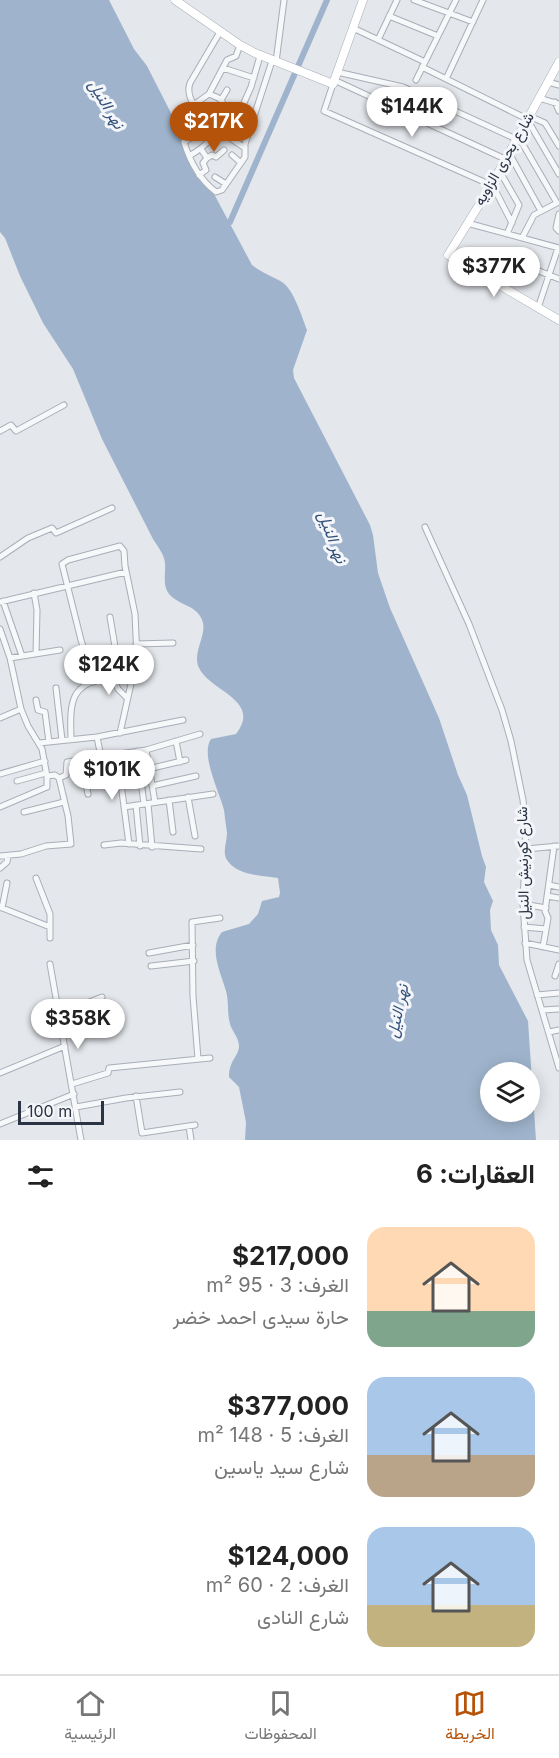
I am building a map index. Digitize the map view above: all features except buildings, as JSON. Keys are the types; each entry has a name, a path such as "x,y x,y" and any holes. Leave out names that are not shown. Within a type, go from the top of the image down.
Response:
{"street":[{"path":"175,0 240,45 274,62 312,76 403,87 517,137 558,203 534,215 522,238"},
{"path":"244,148 274,62 284,0"},
{"path":"363,0 324,111 491,184 512,223"},
{"path":"378,40 397,0"},
{"path":"414,0 473,22"},
{"path":"416,80 456,0"},
{"path":"446,79 483,0"},
{"path":"389,16 438,36"},
{"path":"352,28 424,64 446,79 528,118 545,123 559,146"},
{"path":"220,32 189,86 189,95 194,104 209,122 244,148 246,154 218,192 200,176 189,156 184,142 189,130 184,112 186,109 194,104 209,94 227,60 236,56 240,45"},
{"path":"235,123 251,87 260,56"},
{"name":"شارع بحرى الزاويه","path":"538,308 447,255 491,184 559,62"},
{"path":"223,68 254,78"},
{"path":"335,78 507,156 541,211"},
{"path":"548,82 559,86"},
{"path":"251,87 262,91"},
{"path":"189,156 211,140 218,129 222,114 221,100 227,90"},
{"path":"209,94 221,100"},
{"path":"539,98 557,103 559,111"},
{"path":"528,118 559,174"},
{"path":"184,142 209,122"},
{"path":"201,149 207,158"},
{"path":"200,176 206,171 203,163 207,158 211,155 216,157 224,150"},
{"path":"232,155 241,163"},
{"path":"499,170 519,206 507,234"},
{"path":"215,177 226,184"},
{"path":"558,230 556,227 559,214"},
{"path":"467,223 558,248 538,308 559,320"},
{"path":"524,265 559,279"},
{"path":"0,431 10,425 16,431 64,405"},
{"path":"0,557 34,535 52,528 56,533 112,508"},
{"name":"شارع كورنيش النيل","path":"425,527 469,624 502,710 523,800 526,849 523,904 527,960 559,1068"},
{"path":"94,682 62,567 65,561 117,546 124,548 126,572 135,614 136,644 136,666 120,733"},
{"path":"22,656 2,602 126,572"},
{"path":"33,593 37,610 36,654"},
{"path":"71,739 72,700 78,691 94,682 113,677 119,670 110,617"},
{"path":"0,629 10,658 21,709 39,743 45,761 48,786 0,807"},
{"path":"136,644 172,643"},
{"path":"10,658 60,650"},
{"path":"113,677 118,689 128,698"},
{"path":"56,688 62,740"},
{"path":"36,700 38,710 45,712 49,742"},
{"path":"0,718 21,709"},
{"path":"39,743 120,733 183,720"},
{"path":"58,778 66,776 66,763 137,752 200,734"},
{"path":"97,736 101,757"},
{"path":"148,769 183,761 176,741"},
{"path":"146,750 152,786 149,803"},
{"path":"137,752 149,803 152,847"},
{"path":"117,754 129,844"},
{"path":"81,759 88,794"},
{"path":"0,774 45,761"},
{"path":"0,856 21,854 46,846 71,844 64,802 56,775 46,774 16,781"},
{"path":"152,786 196,776"},
{"path":"124,807 213,794"},
{"path":"188,797 195,836"},
{"path":"169,800 173,832"},
{"path":"24,812 64,802"},
{"path":"136,806 140,846"},
{"path":"105,845 129,844 201,849"},
{"path":"526,849 556,846 547,896 548,918 543,947"},
{"path":"0,868 7,862 8,856"},
{"path":"36,878 50,914 50,938"},
{"path":"7,883 1,908 50,927"},
{"path":"549,885 559,887"},
{"path":"547,896 559,898"},
{"path":"523,904 546,908"},
{"path":"198,1059 193,996 192,922 220,918"},
{"path":"524,927 546,929"},
{"path":"525,944 559,950"},
{"path":"148,953 193,945"},
{"path":"151,966 194,961"},
{"path":"50,964 81,1140"},
{"path":"537,995 559,993"},
{"path":"59,1014 102,997"},
{"path":"543,1010 559,1009"},
{"path":"63,1035 107,1019"},
{"path":"549,1032 559,1030"},
{"path":"0,1073 65,1047"},
{"path":"72,1084 108,1073 109,1068 210,1058"},
{"path":"76,1107 136,1096 180,1092"},
{"path":"0,1124 74,1094"},
{"path":"136,1096 142,1133 192,1126 191,1140"}],"water":[{"name":"نهر النيل","path":"0,0 109,0 170,111 190,163 199,179 213,192 252,265 286,286 294,297 303,318 307,330 293,370 294,378 370,525 378,573 390,608 439,718 467,795 486,867 484,882 493,901 490,910 491,930 498,945 499,965 528,1021 531,1062 480,1062 480,1122 535,1122 536,1140 245,1140 246,1122 239,1087 229,1077 231,1066 239,1050 239,1043 230,1024 227,995 217,961 216,946 222,932 249,924 258,914 262,901 279,897 280,893 278,878 243,872 231,865 225,854 227,833 224,810 209,764 208,746 211,739 236,734 242,722 243,713 232,697 213,684 199,668 197,657 203,634 201,617 193,609 173,598 167,591 162,554 102,439 73,369 43,323 20,276 5,238 0,232"}],"waterway":[{"path":"230,222 327,0"}]}
